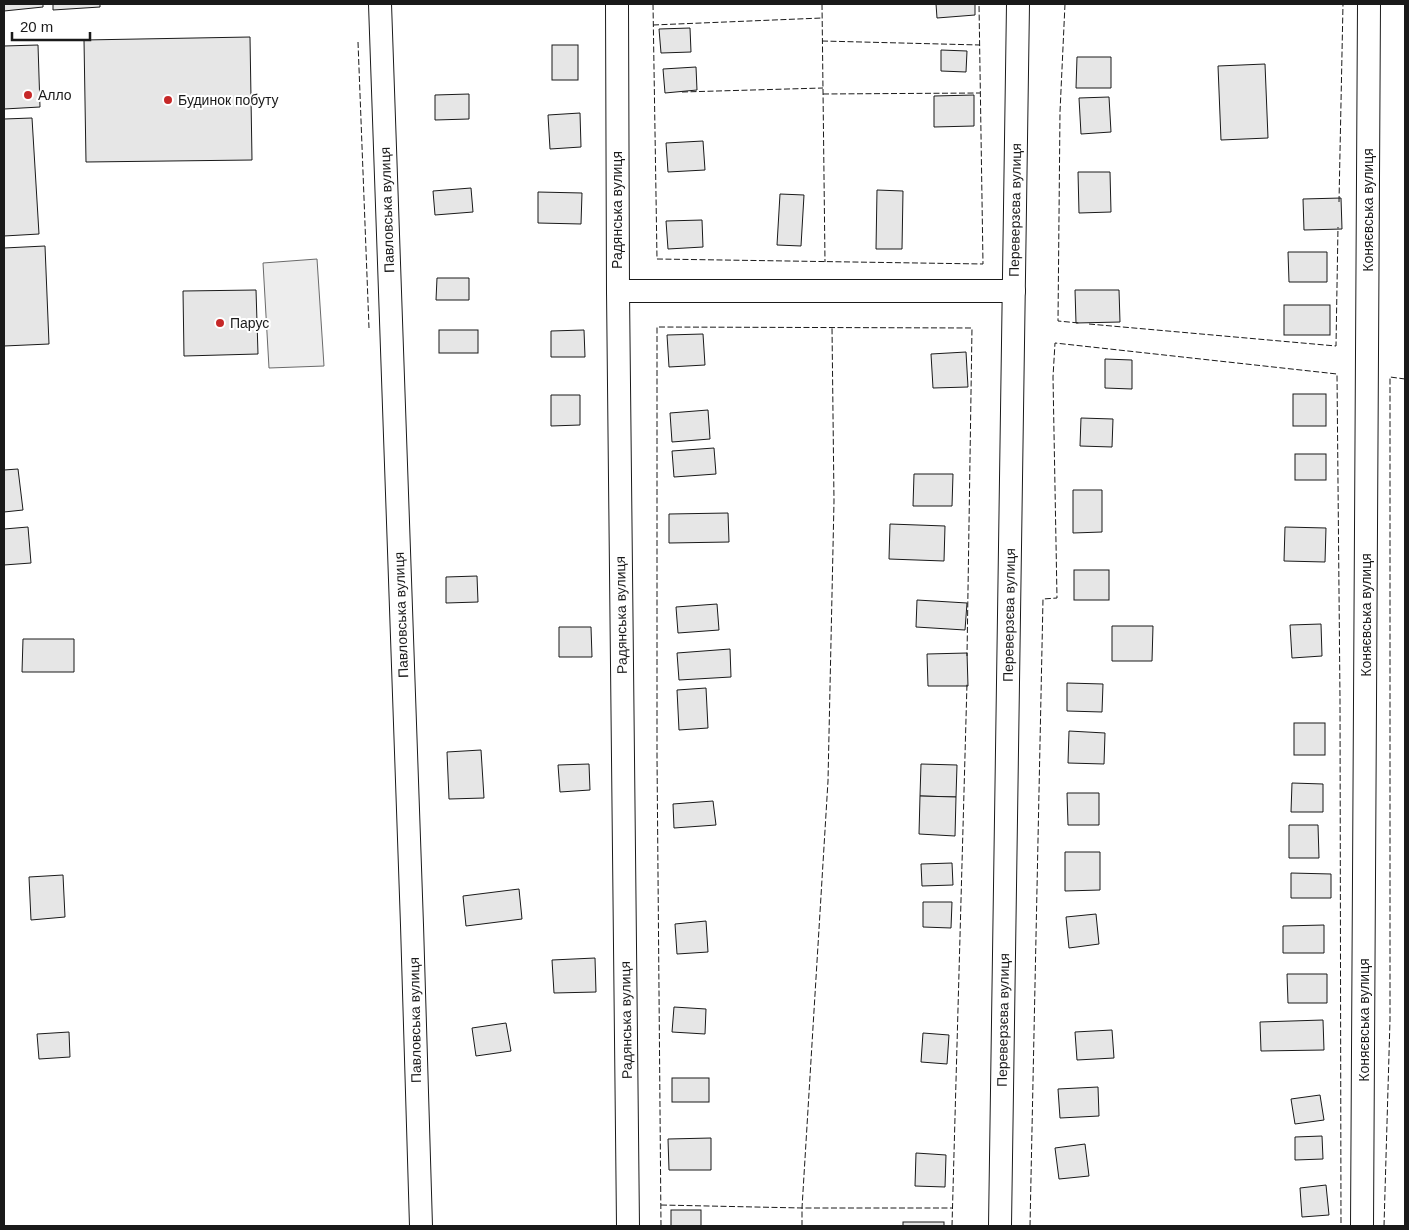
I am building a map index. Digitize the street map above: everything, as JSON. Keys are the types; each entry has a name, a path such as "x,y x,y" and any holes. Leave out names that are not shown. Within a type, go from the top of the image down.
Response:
{"street":[{"name":"Павловська вулиця","path":"380,4 421,1226"},
{"name":"Радянська вулиця","path":"617,4 618,291 628,1226"},
{"name":"Переверзєва вулиця","path":"1000,1226 1018,4"},
{"name":"Коняєвська вулиця","path":"1362,1226 1369,4"},
{"path":"618,291 1014,291"}],"shaded area":[{"path":"317,259 324,366 269,368 263,263"}],"building":[{"path":"4,4 43,4 43,7 4,11"},
{"path":"53,4 100,4 100,7 53,10"},
{"path":"936,4 975,4 975,15 937,18"},
{"path":"690,28 691,52 661,53 659,29"},
{"name":"Будинок побуту","path":"250,37 252,160 86,162 84,40"},
{"path":"38,45 40,107 4,109 4,46"},
{"path":"552,45 578,45 578,80 552,80"},
{"path":"941,50 967,51 966,72 941,71"},
{"path":"1077,57 1111,57 1111,88 1076,88"},
{"path":"1265,64 1268,138 1221,140 1218,66"},
{"path":"696,67 697,90 665,93 663,69"},
{"path":"469,94 469,119 435,120 435,95"},
{"path":"974,95 974,126 934,127 934,96"},
{"path":"1109,97 1111,132 1081,134 1079,98"},
{"path":"580,113 581,147 550,149 548,115"},
{"path":"32,118 39,234 4,236 4,119"},
{"path":"703,141 705,170 668,172 666,143"},
{"path":"1078,172 1110,172 1111,212 1079,213"},
{"path":"471,188 473,212 435,215 433,191"},
{"path":"877,190 903,191 902,249 876,249"},
{"path":"538,192 582,193 581,224 538,223"},
{"path":"780,194 804,195 801,246 777,245"},
{"path":"1341,198 1342,229 1304,230 1303,199"},
{"path":"702,220 703,247 668,249 666,221"},
{"path":"45,246 49,344 4,346 4,248"},
{"path":"1288,252 1327,252 1327,282 1289,282"},
{"path":"437,278 469,278 469,300 436,300"},
{"name":"Парус","path":"256,290 258,354 184,356 183,291"},
{"path":"1075,290 1119,290 1120,322 1076,323"},
{"path":"1284,305 1330,305 1330,335 1284,335"},
{"path":"439,330 478,330 478,353 439,353"},
{"path":"584,330 585,357 551,357 551,331"},
{"path":"703,334 705,365 669,367 667,335"},
{"path":"966,352 968,387 933,388 931,354"},
{"path":"1105,359 1132,360 1132,389 1105,388"},
{"path":"1293,394 1326,394 1326,426 1293,426"},
{"path":"551,395 580,395 580,425 551,426"},
{"path":"708,410 710,439 672,442 670,413"},
{"path":"1081,418 1113,419 1112,447 1080,446"},
{"path":"714,448 716,474 674,477 672,451"},
{"path":"1295,454 1326,454 1326,480 1295,480"},
{"path":"18,469 23,510 4,512 4,470"},
{"path":"914,474 953,474 952,506 913,506"},
{"path":"1073,490 1102,490 1102,532 1073,533"},
{"path":"728,513 729,542 669,543 669,514"},
{"path":"890,524 945,526 944,561 889,559"},
{"path":"28,527 31,563 4,565 4,529"},
{"path":"1285,527 1326,528 1325,562 1284,561"},
{"path":"1074,570 1109,570 1109,600 1074,600"},
{"path":"477,576 478,602 446,603 446,577"},
{"path":"917,600 967,603 965,630 916,627"},
{"path":"717,604 719,630 678,633 676,607"},
{"path":"1321,624 1322,656 1292,658 1290,625"},
{"path":"1112,626 1153,626 1152,661 1112,661"},
{"path":"559,627 591,627 592,657 559,657"},
{"path":"23,639 74,639 74,672 22,672"},
{"path":"730,649 731,677 679,680 677,653"},
{"path":"967,653 968,686 928,686 927,654"},
{"path":"1067,683 1103,684 1102,712 1067,711"},
{"path":"706,688 708,728 679,730 677,690"},
{"path":"1294,723 1325,723 1325,755 1294,755"},
{"path":"1069,731 1105,733 1104,764 1068,763"},
{"path":"481,750 484,798 449,799 447,752"},
{"path":"589,764 590,790 560,792 558,765"},
{"path":"921,764 957,765 956,797 920,796"},
{"path":"1292,783 1323,784 1323,812 1291,812"},
{"path":"1067,793 1099,793 1099,825 1068,825"},
{"path":"920,796 956,797 955,836 919,834"},
{"path":"713,801 716,825 674,828 673,804"},
{"path":"1289,825 1318,825 1319,858 1289,858"},
{"path":"1065,852 1100,852 1100,890 1065,891"},
{"path":"952,863 953,885 922,886 921,864"},
{"path":"1291,873 1331,874 1331,898 1291,898"},
{"path":"63,875 65,917 31,920 29,877"},
{"path":"519,889 522,919 466,926 463,896"},
{"path":"923,902 952,902 951,928 923,927"},
{"path":"1096,914 1099,944 1069,948 1066,917"},
{"path":"706,921 708,952 677,954 675,924"},
{"path":"1324,925 1324,953 1283,953 1283,926"},
{"path":"595,958 596,992 554,993 552,960"},
{"path":"1287,974 1327,974 1327,1003 1288,1003"},
{"path":"674,1007 706,1009 705,1034 672,1032"},
{"path":"1323,1020 1324,1050 1261,1051 1260,1022"},
{"path":"506,1023 511,1051 476,1056 472,1028"},
{"path":"1112,1030 1114,1058 1077,1060 1075,1032"},
{"path":"69,1032 70,1057 39,1059 37,1034"},
{"path":"923,1033 949,1035 947,1064 921,1062"},
{"path":"672,1078 709,1078 709,1102 672,1102"},
{"path":"1098,1087 1099,1116 1060,1118 1058,1089"},
{"path":"1320,1095 1324,1120 1295,1124 1291,1099"},
{"path":"1322,1136 1323,1159 1295,1160 1295,1137"},
{"path":"711,1138 711,1170 669,1170 668,1139"},
{"path":"1085,1144 1089,1176 1059,1179 1055,1148"},
{"path":"916,1153 946,1155 945,1187 915,1186"},
{"path":"1326,1185 1329,1215 1302,1217 1300,1188"},
{"path":"671,1210 701,1210 701,1226 671,1226"},
{"path":"903,1222 944,1222 944,1226 903,1226"}],"fence":[{"path":"653,4 657,259 983,264 979,4"},
{"path":"822,4 825,262"},
{"path":"1065,4 1060,112 1058,321 1079,323"},
{"path":"1339,202 1343,4"},
{"path":"653,25 822,18"},
{"path":"822,41 980,45"},
{"path":"358,42 369,328"},
{"path":"682,92 823,88"},
{"path":"823,94 980,93"},
{"path":"1089,324 1336,346 1338,227"},
{"path":"661,1226 657,756 657,327 972,328 967,656"},
{"path":"802,1226 828,781 834,501 832,327"},
{"path":"1030,1226 1043,599 1057,598 1053,377 1055,343 1337,374 1341,1226"},
{"path":"1384,1226 1390,1020 1390,377 1405,379"},
{"path":"952,1226 967,683"},
{"path":"661,1205 802,1208 952,1208"}],"place":[{"name":"Алло","path":"28,95"},
{"name":"Будинок побуту","path":"168,100"},
{"name":"Парус","path":"220,323"}]}
